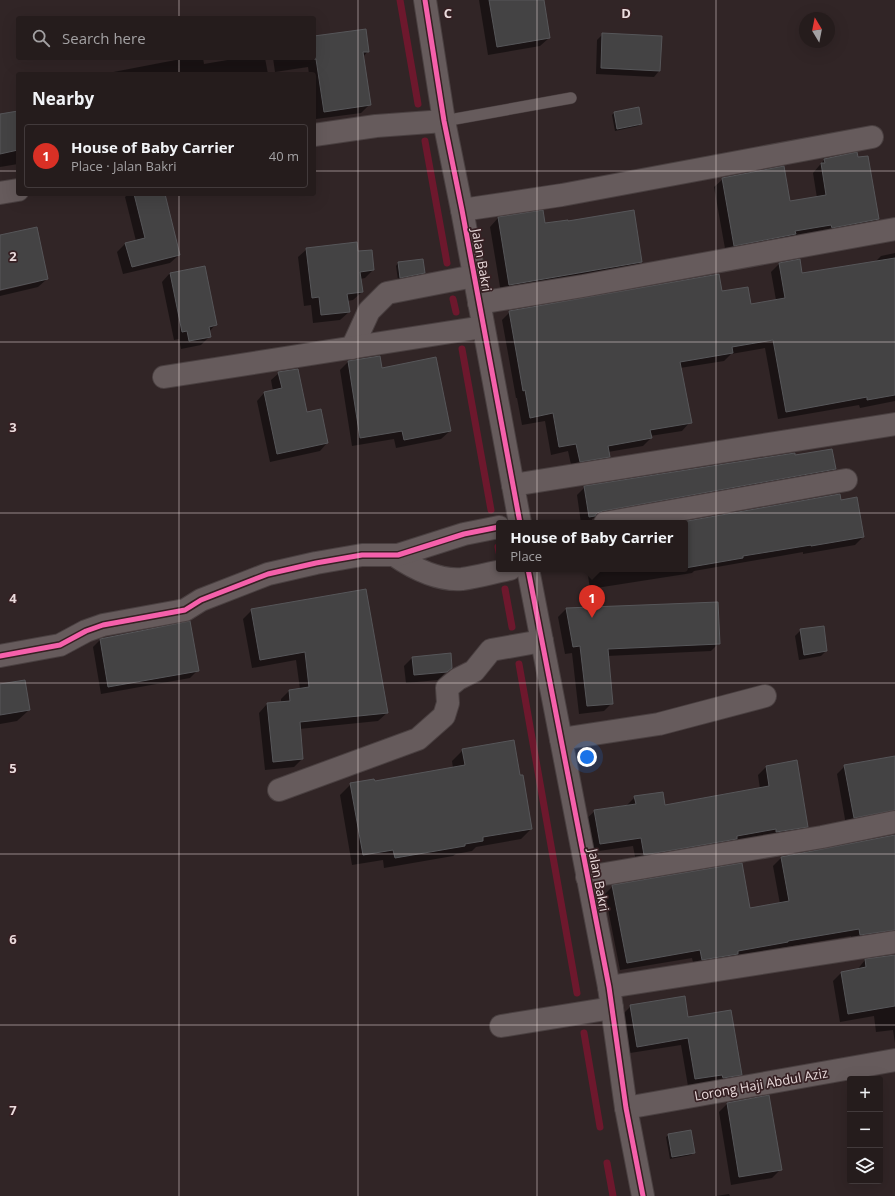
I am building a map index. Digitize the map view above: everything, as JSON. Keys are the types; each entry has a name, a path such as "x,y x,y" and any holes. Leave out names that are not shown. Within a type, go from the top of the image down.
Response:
{"street":[{"name":"Jalan Bakri","path":"425,0 444,121 519,520"},
{"path":"316,135 376,126 444,121"},
{"path":"462,210 562,194 872,137"},
{"path":"0,193 16,190"},
{"path":"479,303 583,286 895,229"},
{"path":"352,348 369,310 387,294 474,276"},
{"path":"164,377 483,327"},
{"path":"513,485 895,424"},
{"path":"622,520 846,480"},
{"path":"0,656 60,645 86,631 103,625 185,610 201,600 268,574 316,563 362,555 398,555 464,534 496,528"},
{"path":"394,554 413,567 438,576 461,579 496,572"},
{"name":"Jalan Bakri","path":"529,572 611,997 626,1108 643,1196"},
{"path":"279,790 418,739 444,716 448,703 447,688 458,679 474,671 491,650 542,641"},
{"path":"561,738 659,724 765,696"},
{"path":"587,877 814,838 895,822"},
{"path":"500,1026 611,997 895,942"},
{"name":"Lorong Haji Abdul Aziz","path":"626,1108 895,1060"}],"lane":[{"path":"444,121 570,98"}],"building":[{"path":"489,0 544,0 550,38 497,47"},
{"path":"366,29 369,52 363,52 371,105 324,112 316,59 316,36"},
{"path":"602,33 662,36 660,71 601,68"},
{"path":"639,107 642,124 617,129 614,112"},
{"path":"16,111 16,150 0,154 0,114"},
{"path":"857,152 858,157 868,156 879,219 832,228 831,225 795,231 796,234 734,246 722,178 784,166 790,201 826,195 821,163 825,163 824,159"},
{"path":"134,196 165,196 180,255 132,267 125,243 145,238"},
{"path":"543,210 545,223 568,221 634,210 642,262 509,285 498,217"},
{"path":"37,227 48,279 0,290 0,235"},
{"path":"357,242 358,251 372,250 374,270 360,272 363,292 347,294 350,312 321,315 319,297 312,298 306,248"},
{"path":"895,258 895,395 867,400 867,397 786,412 773,340 732,347 733,353 680,362 692,423 650,430 652,438 608,446 610,457 580,462 576,444 559,447 553,413 530,418 525,390 523,391 509,311 719,274 722,291 748,287 751,304 785,298 779,263 800,259 802,273"},
{"path":"423,259 425,273 400,278 398,262"},
{"path":"205,266 217,325 209,327 211,337 189,341 187,331 182,332 170,273"},
{"path":"380,356 382,368 436,357 451,431 404,440 402,431 360,438 348,361"},
{"path":"298,369 307,412 321,409 328,443 277,454 264,392 282,388 278,372"},
{"path":"832,449 836,469 603,511 597,513 595,516 589,517 584,486 795,453 795,455"},
{"path":"840,494 841,500 857,497 864,537 743,556 743,558 688,567 688,521"},
{"path":"366,589 388,713 300,722 303,759 273,762 267,703 290,701 289,690 309,687 305,652 260,660 251,609"},
{"path":"718,602 720,644 608,649 613,704 587,706 580,646 573,647 566,608"},
{"path":"190,621 199,671 108,687 100,639"},
{"path":"824,626 827,651 804,655 800,629"},
{"path":"451,653 452,668 447,672 414,675 412,657"},
{"path":"25,680 30,710 0,715 0,684"},
{"path":"514,740 520,775 523,775 532,829 483,837 483,841 465,844 465,846 395,858 393,850 363,855 350,783 374,779 375,781 465,765 462,749"},
{"path":"895,756 895,810 854,818 844,765"},
{"path":"797,760 808,827 776,832 776,829 737,836 737,839 644,855 641,838 600,844 594,810 636,804 634,796 663,792 665,805 769,786 766,766"},
{"path":"895,835 895,930 860,935 859,929 788,941 738,951 738,954 702,960 700,950 627,963 612,885 742,863 750,908 789,901 781,857"},
{"path":"895,955 895,1006 848,1014 841,972 866,967 865,959"},
{"path":"685,996 688,1017 731,1010 742,1075 723,1078 722,1075 695,1079 688,1038 637,1047 630,1005"},
{"path":"769,1095 782,1170 739,1177 727,1103"},
{"path":"691,1130 695,1153 672,1157 668,1134"}],"waterway":[{"path":"400,0 418,104"},
{"path":"425,141 447,263"},
{"path":"453,299 456,312"},
{"path":"462,349 491,510"},
{"path":"505,589 512,627"},
{"path":"519,664 577,993"},
{"path":"584,1033 600,1127"},
{"path":"607,1163 613,1196"}],"cycle path":[{"path":"425,0 444,121 519,520"},
{"path":"0,656 60,645 86,631 103,625 185,610 201,600 268,574 316,563 362,555 398,555 464,534 496,528"},
{"path":"529,572 609,987 626,1108 643,1196"}],"place":[{"name":"House of Baby Carrier","path":"592,618"}]}
